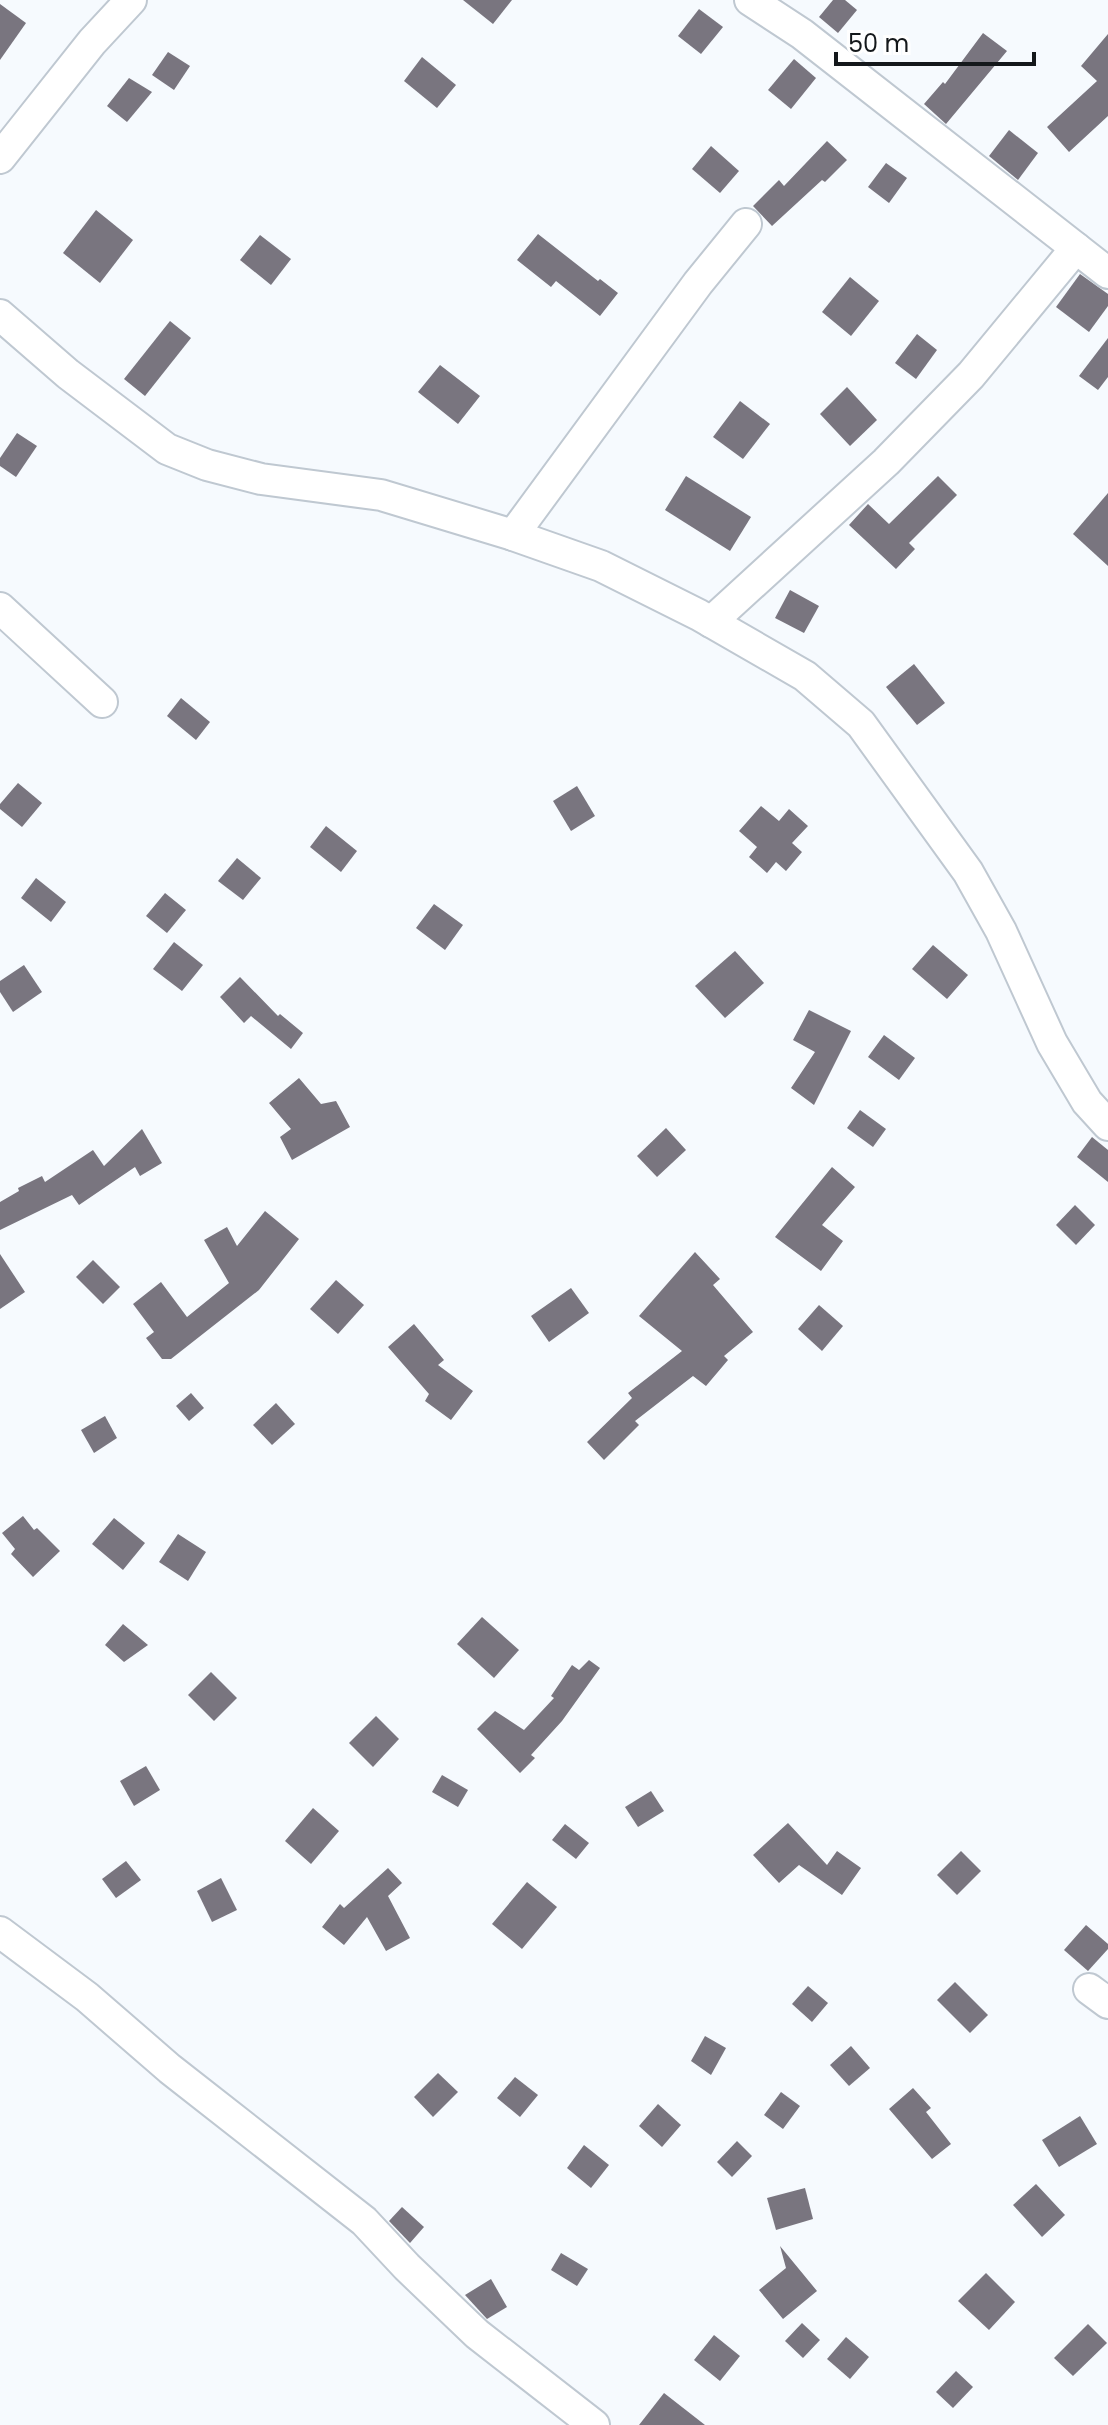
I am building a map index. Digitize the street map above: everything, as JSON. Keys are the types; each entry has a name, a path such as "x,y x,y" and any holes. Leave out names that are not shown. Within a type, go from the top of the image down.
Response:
{"street":[{"path":"0,158 92,42 131,0"},
{"path":"750,0 802,34 1108,273"},
{"path":"513,535 688,296 746,224"},
{"path":"711,622 886,462 971,375 1076,248"},
{"path":"0,315 68,374 167,449 207,465 261,479 381,495 513,535 601,566 711,622 805,676 861,724 968,872 1001,931 1052,1043 1087,1102 1108,1125"},
{"path":"0,608 102,702"},
{"path":"0,1932 76,1988 194,2089 364,2221 477,2334 594,2425"}],"building":[{"path":"463,0 512,0 493,24"},
{"path":"833,0 845,0 857,10 838,33 819,17"},
{"path":"0,4 26,23 0,60"},
{"path":"699,9 723,27 701,54 678,36"},
{"path":"983,33 1007,51 946,124 924,104 943,82 945,84"},
{"path":"1108,34 1108,116 1069,152 1047,127 1097,81 1081,66"},
{"path":"168,52 190,66 174,90 152,75"},
{"path":"422,57 456,85 437,108 404,81"},
{"path":"794,59 816,78 791,109 768,90"},
{"path":"129,78 152,92 127,122 107,106"},
{"path":"1009,130 1038,153 1018,180 989,156"},
{"path":"827,141 847,160 772,226 753,206 779,180 784,186"},
{"path":"711,146 739,171 720,193 692,169"},
{"path":"886,163 907,178 889,203 868,187"},
{"path":"96,210 133,240 100,283 63,253"},
{"path":"538,234 618,293 600,316 556,281 551,287 517,260"},
{"path":"260,235 291,259 271,285 240,260"},
{"path":"1080,274 1108,294 1108,306 1089,332 1056,307"},
{"path":"850,277 879,301 851,336 822,312"},
{"path":"170,321 191,338 145,396 124,379"},
{"path":"917,334 937,350 916,379 895,363"},
{"path":"1108,338 1108,377 1098,390 1079,376"},
{"path":"440,365 480,396 458,424 418,392"},
{"path":"847,387 877,420 850,446 820,414"},
{"path":"740,401 770,424 743,459 713,437"},
{"path":"17,433 37,446 16,477 0,466 0,458"},
{"path":"686,476 751,517 730,551 665,510"},
{"path":"938,476 957,495 909,543 915,549 896,569 849,525 868,504 889,524"},
{"path":"1108,493 1108,566 1073,534"},
{"path":"790,590 819,606 804,633 775,618"},
{"path":"914,664 945,703 917,725 886,687"},
{"path":"181,698 210,722 196,740 167,716"},
{"path":"18,783 42,803 22,827 0,809 0,804"},
{"path":"577,786 595,816 571,831 553,801"},
{"path":"761,806 779,821 789,809 808,826 792,843 802,852 786,871 776,862 767,873 749,857 757,847 739,831"},
{"path":"326,826 357,851 341,872 310,847"},
{"path":"237,858 261,878 243,900 218,881"},
{"path":"36,878 66,902 51,922 21,898"},
{"path":"165,893 186,910 167,933 146,916"},
{"path":"434,904 463,925 445,950 416,928"},
{"path":"174,942 203,965 182,991 153,969"},
{"path":"933,945 968,975 947,999 912,969"},
{"path":"735,951 764,983 725,1018 695,986"},
{"path":"24,965 42,992 13,1012 0,992 0,981"},
{"path":"240,977 278,1016 280,1014 303,1033 291,1049 251,1016 244,1023 220,997"},
{"path":"809,1010 851,1031 814,1105 791,1088 815,1052 793,1040"},
{"path":"884,1035 915,1058 899,1080 868,1057"},
{"path":"299,1078 321,1104 336,1101 350,1127 292,1160 280,1137 291,1129 269,1103"},
{"path":"860,1110 886,1129 873,1147 847,1128"},
{"path":"666,1128 686,1150 657,1177 637,1156"},
{"path":"142,1129 162,1163 140,1176 135,1167 79,1205 72,1195 0,1230 0,1202 19,1191 18,1188 42,1176 45,1182 93,1150 104,1166"},
{"path":"1092,1137 1108,1150 1108,1182 1077,1157"},
{"path":"832,1167 855,1187 822,1225 843,1241 821,1271 775,1237"},
{"path":"1075,1205 1095,1225 1076,1245 1056,1225"},
{"path":"265,1211 299,1239 259,1290 171,1359 162,1359 146,1338 154,1332 133,1304 161,1282 187,1317 229,1283 204,1240 227,1227 237,1246"},
{"path":"695,1252 720,1279 713,1285 753,1332 724,1356 728,1360 706,1386 693,1376 635,1421 639,1425 604,1460 587,1442 632,1398 628,1393 682,1351 639,1316"},
{"path":"0,1254 25,1292 0,1309"},
{"path":"93,1260 120,1287 103,1304 76,1277"},
{"path":"336,1280 364,1305 338,1334 310,1309"},
{"path":"571,1288 589,1313 549,1342 531,1316"},
{"path":"819,1305 843,1326 822,1351 798,1329"},
{"path":"414,1324 444,1360 438,1365 473,1391 451,1420 425,1401 429,1394 388,1347"},
{"path":"191,1393 204,1408 189,1421 176,1406"},
{"path":"276,1403 295,1424 272,1445 253,1425"},
{"path":"105,1416 117,1438 94,1453 81,1430"},
{"path":"23,1516 34,1530 37,1528 60,1551 33,1577 11,1554 15,1549 2,1533"},
{"path":"114,1518 145,1543 123,1570 92,1544"},
{"path":"178,1534 206,1552 188,1581 159,1562"},
{"path":"482,1617 519,1650 494,1678 457,1644"},
{"path":"123,1624 148,1645 124,1662 105,1645"},
{"path":"589,1660 600,1668 562,1721 531,1755 535,1758 520,1773 477,1729 495,1711 524,1730 554,1698 551,1696 572,1665 579,1670"},
{"path":"211,1672 237,1698 214,1721 188,1695"},
{"path":"376,1716 399,1739 373,1767 349,1743"},
{"path":"146,1766 160,1790 134,1806 120,1781"},
{"path":"442,1775 468,1790 458,1807 432,1792"},
{"path":"651,1791 664,1811 638,1827 625,1807"},
{"path":"313,1808 339,1831 311,1864 285,1841"},
{"path":"788,1823 827,1865 837,1851 861,1868 842,1895 799,1865 779,1883 753,1855"},
{"path":"565,1824 589,1843 576,1859 552,1840"},
{"path":"961,1851 981,1871 957,1895 937,1875"},
{"path":"126,1861 141,1880 116,1898 102,1879"},
{"path":"388,1868 402,1883 388,1896 410,1938 386,1951 367,1917 344,1945 322,1927 340,1904 344,1908"},
{"path":"221,1878 237,1910 212,1922 197,1891"},
{"path":"527,1882 557,1907 522,1949 492,1924"},
{"path":"1086,1925 1108,1944 1108,1949 1088,1971 1064,1950"},
{"path":"955,1982 988,2015 970,2033 937,2000"},
{"path":"808,1986 828,2003 812,2022 792,2004"},
{"path":"705,2036 726,2048 711,2075 691,2061"},
{"path":"851,2046 870,2068 849,2086 830,2065"},
{"path":"438,2073 458,2092 433,2117 414,2097"},
{"path":"515,2077 538,2095 520,2117 497,2098"},
{"path":"913,2088 931,2108 926,2112 951,2144 932,2159 889,2109"},
{"path":"781,2092 800,2106 783,2129 764,2115"},
{"path":"658,2104 681,2125 662,2147 639,2126"},
{"path":"1080,2116 1097,2144 1059,2167 1042,2140"},
{"path":"737,2141 752,2156 732,2177 717,2162"},
{"path":"584,2145 609,2165 591,2188 567,2168"},
{"path":"1036,2184 1065,2215 1042,2237 1013,2205"},
{"path":"805,2188 813,2219 776,2230 767,2198"},
{"path":"402,2207 424,2227 410,2243 389,2221"},
{"path":"780,2246 817,2291 783,2319 759,2290 786,2268"},
{"path":"561,2253 588,2269 577,2286 551,2270"},
{"path":"986,2273 1015,2302 989,2330 958,2301"},
{"path":"491,2279 507,2307 487,2319 465,2295"},
{"path":"802,2323 820,2340 803,2358 785,2341"},
{"path":"1088,2324 1107,2343 1073,2376 1054,2358"},
{"path":"714,2335 740,2356 720,2381 694,2360"},
{"path":"846,2337 869,2357 850,2379 827,2359"},
{"path":"956,2371 973,2387 953,2408 936,2392"},
{"path":"664,2393 705,2425 639,2425"}]}
